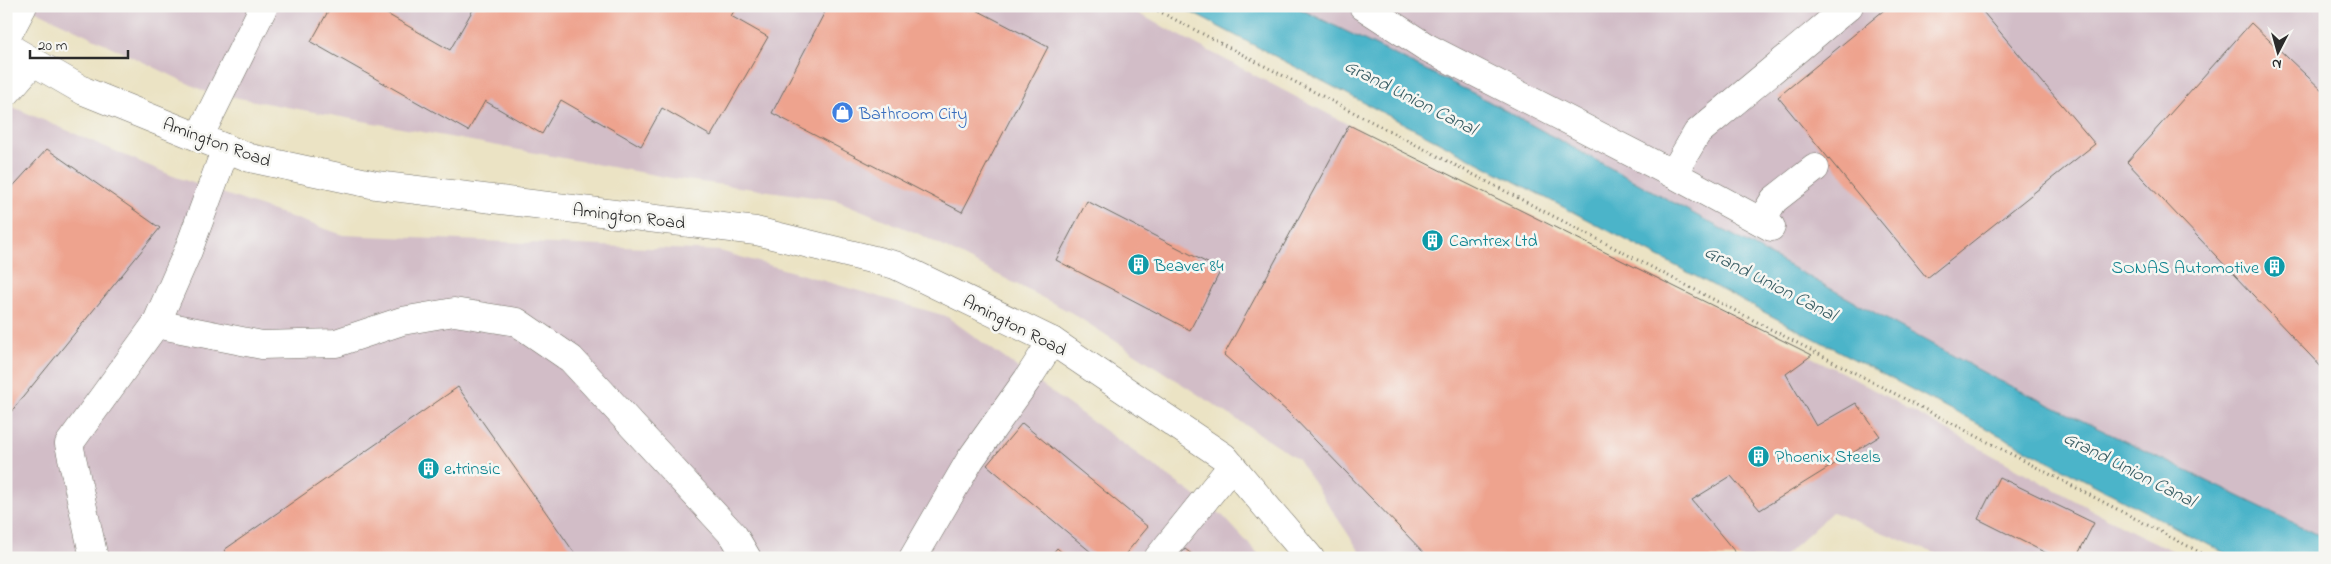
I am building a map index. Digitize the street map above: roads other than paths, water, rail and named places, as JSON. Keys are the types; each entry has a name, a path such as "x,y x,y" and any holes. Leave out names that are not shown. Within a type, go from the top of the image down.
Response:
{"street":[{"path":"6,38 23,6"},
{"path":"199,137 264,6"},
{"path":"1363,6 1426,47 1766,224 1774,200 1815,168"},
{"path":"1673,174 1697,133 1849,6"},
{"name":"Amington Road","path":"6,46 84,91 250,158 376,185 756,231 895,265 1052,341 1228,461 1310,558"},
{"path":"6,93 33,62"},
{"path":"94,558 69,444 156,324 188,251 226,148"},
{"path":"156,324 262,345 336,343 402,321 454,312 517,322 571,359 734,536 747,558"},
{"path":"914,558 970,460 1027,380 1052,341"},
{"path":"1158,558 1228,461"}],"water":[{"name":"Grand Union Canal","path":"1179,6 1294,6 1477,95 1992,377 2325,538 2325,558 2234,558"}],"place":[{"name":"Bathroom City","path":"843,113"},
{"name":"Camtrex Ltd","path":"1433,240"},
{"name":"Beaver 84","path":"1138,265"},
{"name":"SONAS Automotive","path":"2275,267"},
{"name":"Phoenix Steels","path":"1759,456"},
{"name":"e.trinsic","path":"428,468"}]}
